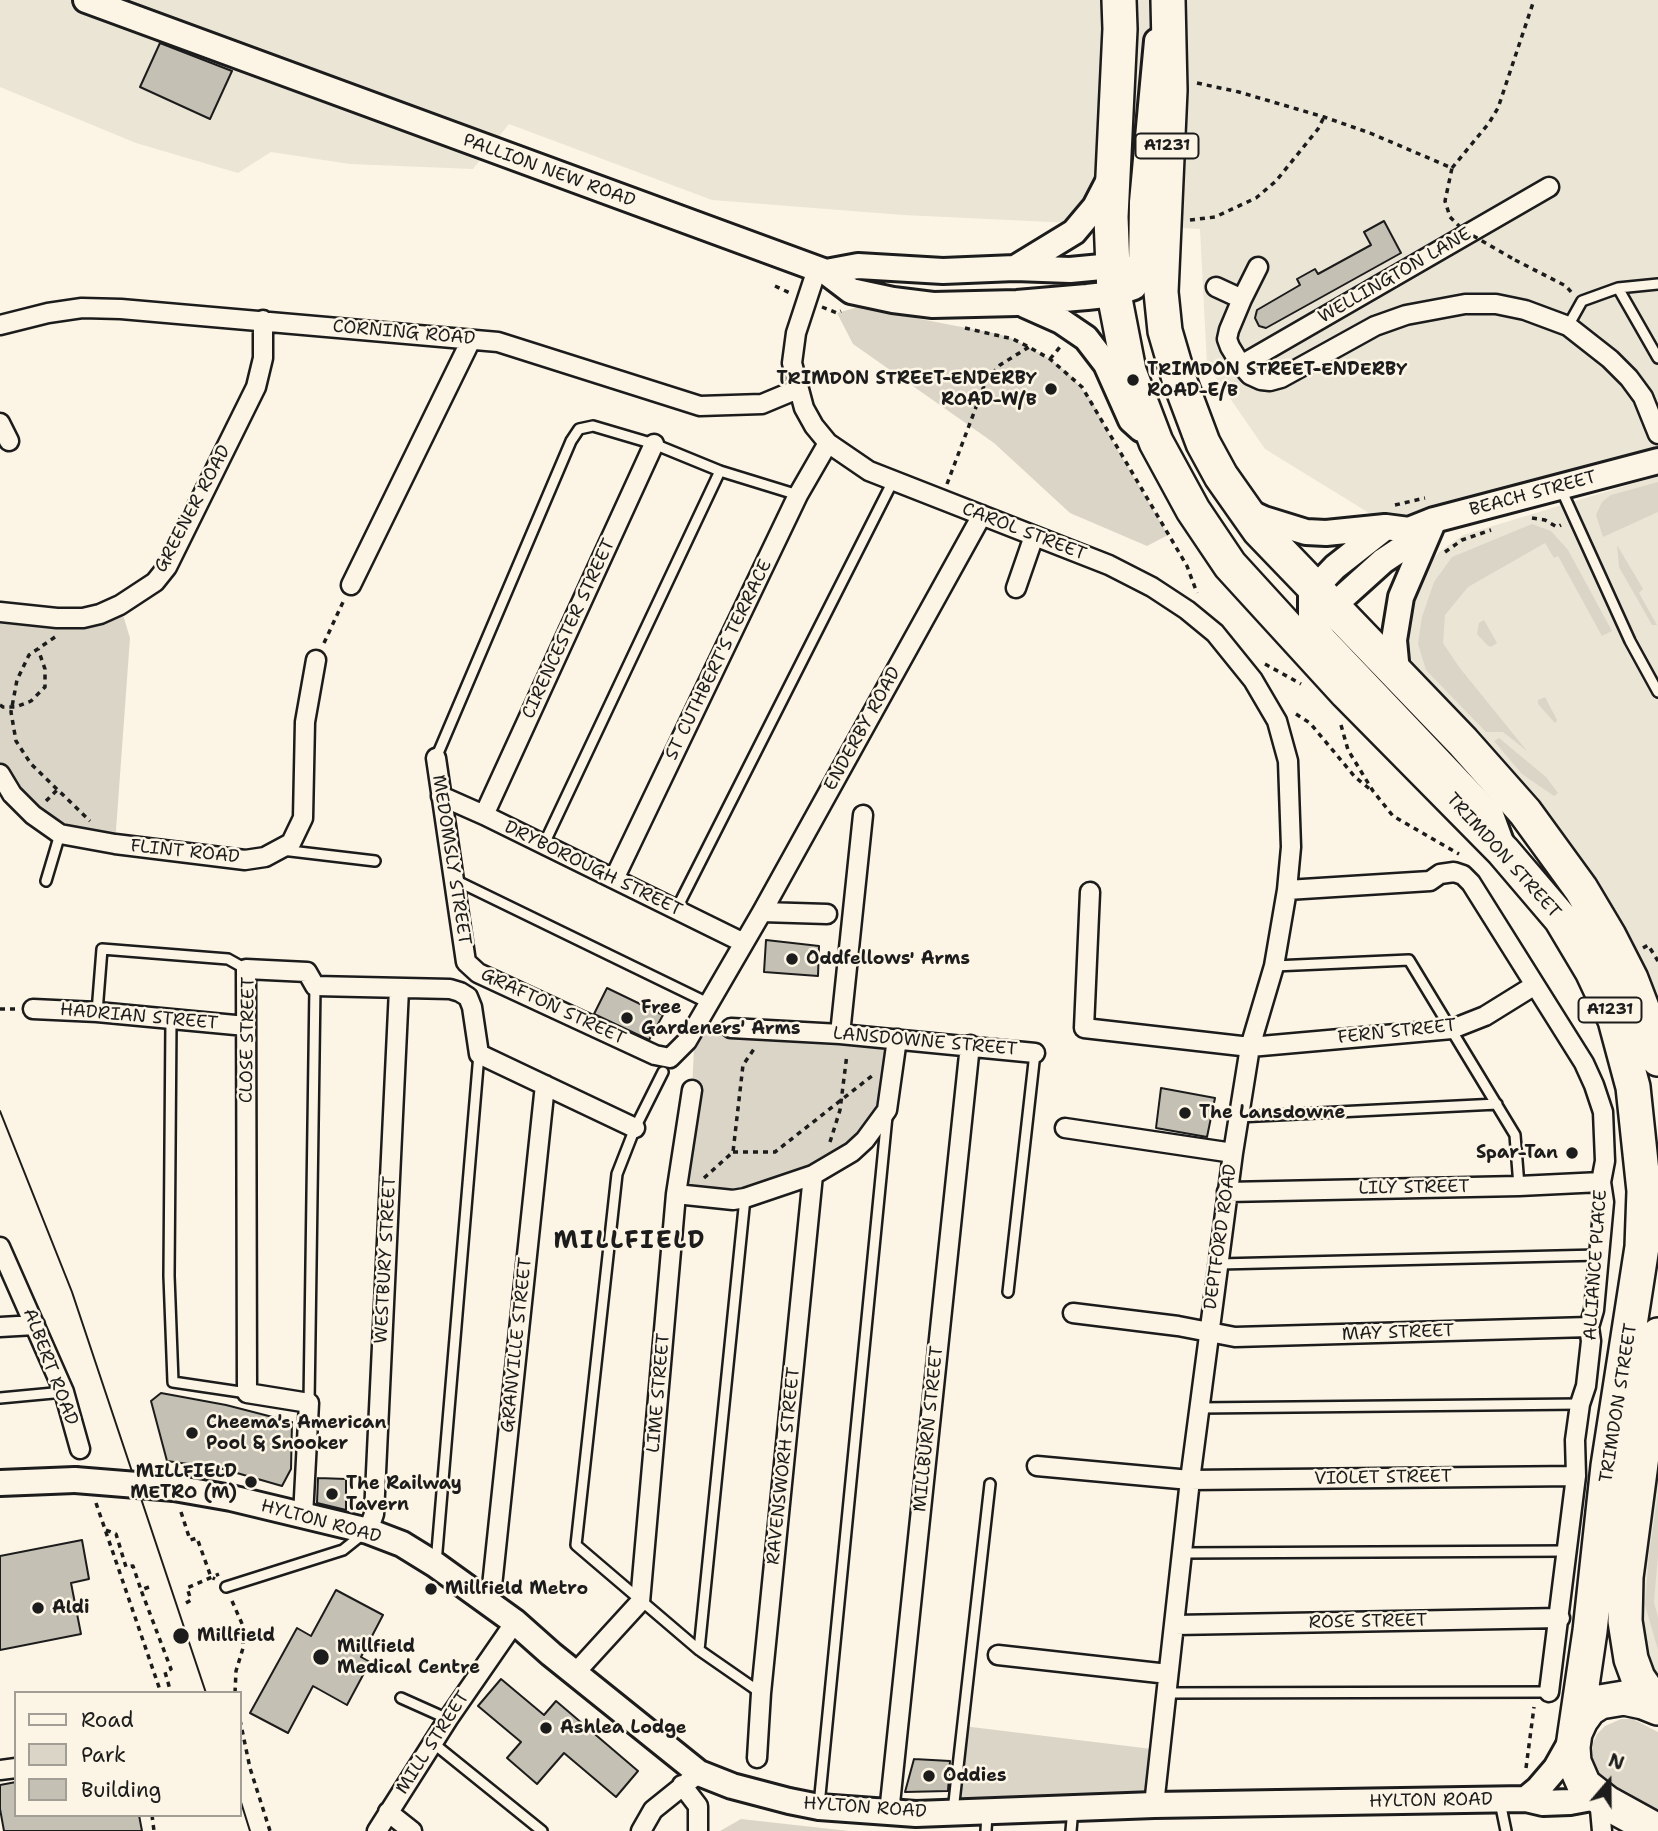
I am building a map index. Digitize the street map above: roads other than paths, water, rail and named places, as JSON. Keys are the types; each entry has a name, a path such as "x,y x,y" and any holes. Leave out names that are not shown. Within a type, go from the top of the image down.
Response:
{"highway":[{"name":"A1231","path":"1119,0 1120,29 1112,174 1132,281"},
{"name":"A1231","path":"1156,442 1129,370 1132,281 1170,90 1168,0"},
{"name":"TRIMDON STREET","path":"1132,281 1165,331 1198,430 1221,476 1243,509 1319,604 1396,672 1525,812 1581,889 1609,936 1631,979 1658,1059"},
{"name":"TRIMDON STREET","path":"1156,442 1194,510 1230,565 1347,693 1503,851 1561,919 1592,971 1615,1020 1633,1087 1644,1191 1642,1247 1608,1466 1590,1631 1575,1734 1574,1762 1578,1775 1584,1785 1598,1797"},
{"name":"TRIMDON STREET","path":"1658,1335 1626,1577 1625,1621 1626,1640 1635,1669 1658,1708"},
{"path":"1575,1734 1589,1709 1600,1702 1624,1698 1658,1708"},
{"path":"1598,1797 1658,1831"}],"street":[{"name":"PALLION NEW ROAD","path":"86,0 822,270 851,291 933,305 1017,303 1132,281"},
{"path":"822,270 858,266 943,271 1016,268 1070,270 1132,281 1162,0"},
{"path":"1016,268 1074,232 1095,207 1112,174"},
{"name":"WELLINGTON LANE","path":"1241,365 1549,187"},
{"path":"1258,267 1242,299 1227,340 1241,365 1250,375 1261,380 1281,379 1375,326 1406,315 1465,304 1496,304 1525,310 1567,326 1610,359 1643,397 1658,434"},
{"name":"CAROL STREET","path":"822,270 796,333 792,363 804,408 828,443 869,471 1109,565 1152,587 1187,610 1261,676"},
{"path":"1216,286 1242,299"},
{"name":"PALLION NEW ROAD","path":"1017,303 1061,321 1086,338 1106,364 1131,420 1156,442"},
{"name":"CORNING ROAD","path":"0,325 82,308 262,320 498,342 700,406 762,404 798,389"},
{"name":"GREENER ROAD","path":"0,612 83,618 100,614 137,596 155,582 167,567 256,387 263,358 262,320"},
{"path":"351,585 471,340"},
{"path":"0,423 9,441"},
{"name":"ST CUTHBERT'S TERRACE","path":"614,879 798,495 828,443"},
{"name":"CIRENCESTER STREET","path":"484,815 654,444"},
{"name":"BEACH STREET","path":"1319,604 1353,551 1397,528 1658,461"},
{"path":"1243,509 1264,519 1306,532 1397,528"},
{"name":"ENDERBY ROAD","path":"744,943 982,515"},
{"path":"1396,672 1394,640 1401,597 1434,520"},
{"path":"1016,588 1034,536"},
{"path":"1266,605 1288,613 1319,604 1315,627 1491,815 1503,851"},
{"path":"280,850 291,843 303,818 306,722 316,660"},
{"name":"DEPTFORD ROAD","path":"1154,1805 1190,1480 1227,1192 1250,1047 1274,966 1287,890 1291,847 1288,761 1261,676"},
{"name":"MEDOMSLY STREET","path":"436,758 467,962"},
{"name":"FLINT ROAD","path":"0,774 12,794 26,808 60,834 115,844 245,860 265,857 280,850"},
{"name":"DRYBOROUGH STREET","path":"440,796 744,943"},
{"path":"845,1034 863,815"},
{"name":"ALLIANCE PLACE","path":"1287,890 1430,881 1440,874 1454,872 1463,875 1471,883 1584,1063 1603,1112 1605,1161 1601,1182 1604,1202 1594,1310 1588,1327 1591,1341 1575,1440 1576,1476 1549,1692"},
{"name":"FERN STREET","path":"1090,892 1084,1028 1250,1047 1452,1029 1485,1016 1535,985"},
{"path":"762,912 827,914"},
{"name":"GRAFTON STREET","path":"467,962 478,973 655,1055 670,1058 687,1041 744,943"},
{"name":"CLOSE STREET","path":"247,1393 246,969 307,972 315,986 450,989 468,997 479,1054"},
{"name":"WESTBURY STREET","path":"368,1531 374,1514 400,989"},
{"name":"HADRIAN STREET","path":"33,1009 97,1012 246,1026"},
{"name":"LANSDOWNE STREET","path":"731,1028 845,1034 1035,1053"},
{"path":"681,1194 733,1200 745,1198 817,1172 852,1153 887,1110 897,1039"},
{"name":"MILLBURN STREET","path":"889,1813 970,1045"},
{"path":"479,1054 635,1128"},
{"name":"GRANVILLE STREET","path":"490,1605 545,1086"},
{"name":"LIME STREET","path":"640,1602 692,1090"},
{"path":"1065,1128 1233,1153"},
{"name":"RAVENSWORH STREET","path":"757,1758 761,1693 817,1172"},
{"name":"LILY STREET","path":"1227,1192 1601,1182"},
{"name":"ALBERT ROAD","path":"1,1252 64,1392 80,1449"},
{"name":"MAY STREET","path":"1073,1313 1235,1337 1588,1327"},
{"path":"0,1327 35,1325"},
{"path":"247,1393 309,1403 303,1516"},
{"name":"VIOLET STREET","path":"1037,1466 1190,1480 1576,1476"},
{"name":"HYLTON ROAD","path":"0,1483 75,1480 303,1516 368,1531 402,1544 515,1622 576,1672 691,1779 819,1807 889,1813 916,1822 953,1813 986,1821 1072,1819 1154,1805 1526,1799 1570,1802 1598,1797"},
{"path":"576,1672 640,1602"},
{"name":"ROSE STREET","path":"1175,1625 1560,1618"},
{"name":"MILL STREET","path":"377,1831 448,1719 515,1622"},
{"path":"998,1655 1168,1674"},
{"path":"1526,1799 1556,1768 1575,1734"},
{"path":"641,1831 653,1810 691,1779 698,1806 698,1831"},
{"path":"1598,1797 1602,1831"},
{"path":"388,1812 412,1831"}],"lane":[{"path":"1567,326 1582,301 1618,288 1658,284"},
{"path":"1618,288 1658,358"},
{"path":"436,758 570,441 579,429 593,426 654,444 720,471 798,495"},
{"path":"544,844 720,471"},
{"path":"676,910 893,481"},
{"path":"1560,487 1630,641 1658,692"},
{"path":"46,881 60,834"},
{"path":"280,850 374,861"},
{"path":"455,880 708,1003"},
{"path":"97,1012 102,949 228,959 246,969"},
{"path":"1274,966 1409,960 1515,1135 1519,1186"},
{"path":"309,1403 315,986"},
{"path":"171,1020 169,1276 173,1382 247,1393"},
{"path":"1008,1292 1035,1053"},
{"path":"436,1565 479,1054"},
{"path":"663,1072 635,1128 617,1174 576,1545 699,1650 761,1693"},
{"path":"1238,1117 1497,1104"},
{"path":"819,1807 887,1110"},
{"path":"699,1650 745,1198"},
{"path":"1219,1264 1599,1255"},
{"path":"0,1398 64,1392"},
{"path":"1199,1408 1580,1404"},
{"path":"953,1813 990,1485"},
{"path":"226,1587 343,1550 368,1531"},
{"path":"1183,1553 1567,1551"},
{"path":"1167,1693 1549,1692"},
{"path":"401,1698 448,1719"},
{"path":"433,1744 542,1831"},
{"path":"1500,1800 1506,1831"}],"tram line":[{"path":"0,1111 72,1292 205,1691"},
{"path":"242,1805 250,1831"}],"place":[{"name":"TRIMDON STREET-ENDERBY ROAD-E/B","path":"1133,380"},
{"name":"TRIMDON STREET-ENDERBY ROAD-W/B","path":"1051,389"},
{"name":"Oddfellows' Arms","path":"792,959"},
{"name":"Free Gardeners' Arms","path":"627,1018"},
{"name":"The Lansdowne","path":"1185,1113"},
{"name":"Spar-Tan","path":"1572,1153"},
{"name":"Cheema's American Pool & Snooker","path":"192,1433"},
{"name":"MILLFIELD METRO (M)","path":"251,1482"},
{"name":"The Railway Tavern","path":"332,1494"},
{"name":"Millfield Metro","path":"431,1589"},
{"name":"Aldi","path":"38,1608"},
{"name":"Millfield","path":"181,1636"},
{"name":"Millfield Medical Centre","path":"321,1657"},
{"name":"Ashlea Lodge","path":"546,1728"},
{"name":"Oddies","path":"929,1776"}],"district":[{"name":"MILLFIELD","path":"630,1242"}]}
